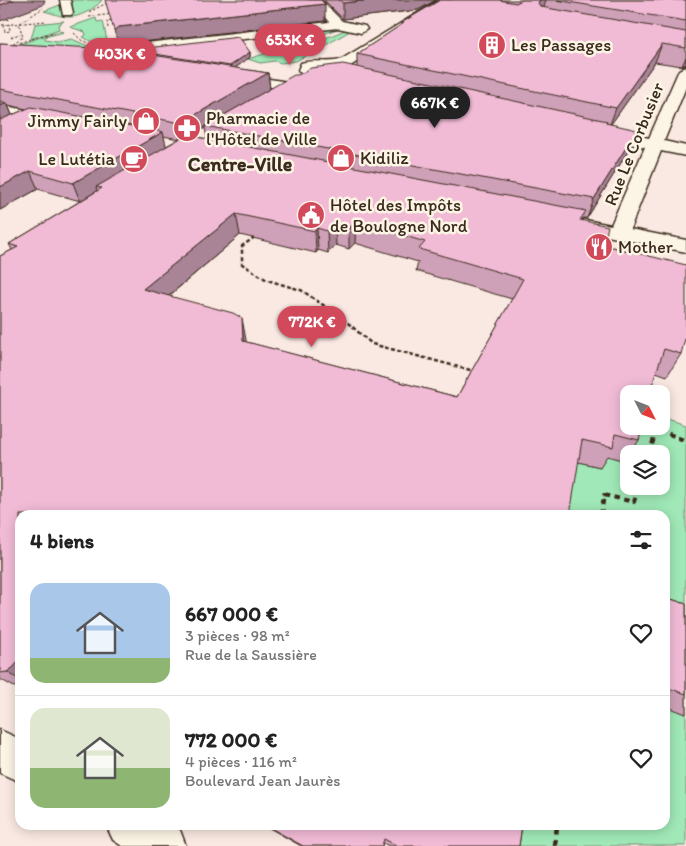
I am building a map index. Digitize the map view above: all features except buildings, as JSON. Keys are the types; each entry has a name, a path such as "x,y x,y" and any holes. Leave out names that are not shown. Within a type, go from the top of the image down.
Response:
{"street":[{"path":"65,0 67,13"},
{"path":"315,0 338,24"},
{"path":"313,68 322,74 331,70 454,3"},
{"path":"111,52 338,24 372,26 391,23 424,4"},
{"path":"351,38 372,26"},
{"path":"272,96 313,68 329,52"},
{"path":"95,57 142,62"},
{"path":"331,70 356,77"},
{"name":"Rue Le Corbusier","path":"618,233 686,70"},
{"path":"221,75 288,86"},
{"path":"0,110 64,122"},
{"path":"11,128 36,117"},
{"path":"586,129 655,145 683,144"},
{"path":"554,220 686,246"},
{"path":"0,750 15,759"},
{"path":"137,830 164,846"}],"path":[{"path":"19,24 28,16 46,7"},
{"path":"82,18 116,14"},
{"path":"9,24 10,31 5,32 3,25 9,24 19,24 46,21"},
{"path":"4,49 23,37 19,24"},
{"path":"11,37 22,34"},
{"path":"262,232 242,246 242,264 267,280 301,290 342,317 372,344 481,373"},
{"path":"670,434 686,441"},
{"path":"601,510 604,495 634,502 636,495"},
{"path":"555,846 557,830"}],"green space":[{"path":"72,0 102,0 87,12 73,17 44,11 60,5 62,14 73,13"},
{"path":"96,18 97,22 103,21 108,46 95,44 83,37 86,35 85,32 70,27"},
{"path":"64,21 58,25 59,29 31,39 35,24"},
{"path":"330,27 337,29 315,37 287,38 272,42 249,37"},
{"path":"345,30 350,31 314,52 287,46 296,43 316,42"},
{"path":"59,31 64,32 45,37 45,40 57,42 72,39 99,51 14,46"},
{"path":"283,48 309,54 296,61 281,63 275,61 260,63 248,59"},
{"path":"670,420 686,425 686,846 507,846 509,830 670,830 670,510 563,510 571,460 600,467 603,455 624,435 670,435"}],"place":[{"name":"Les Passages","path":"492,45"},
{"name":"Jimmy Fairly","path":"146,121"},
{"name":"Pharmacie de l'Hôtel de Ville","path":"187,128"},
{"name":"Kidiliz","path":"341,158"},
{"name":"Le Lutétia","path":"134,159"},
{"name":"Hôtel des Impôts de Boulogne Nord","path":"311,215"},
{"name":"Mother","path":"599,247"}],"district":[{"name":"Centre-Ville","path":"240,164"}]}
